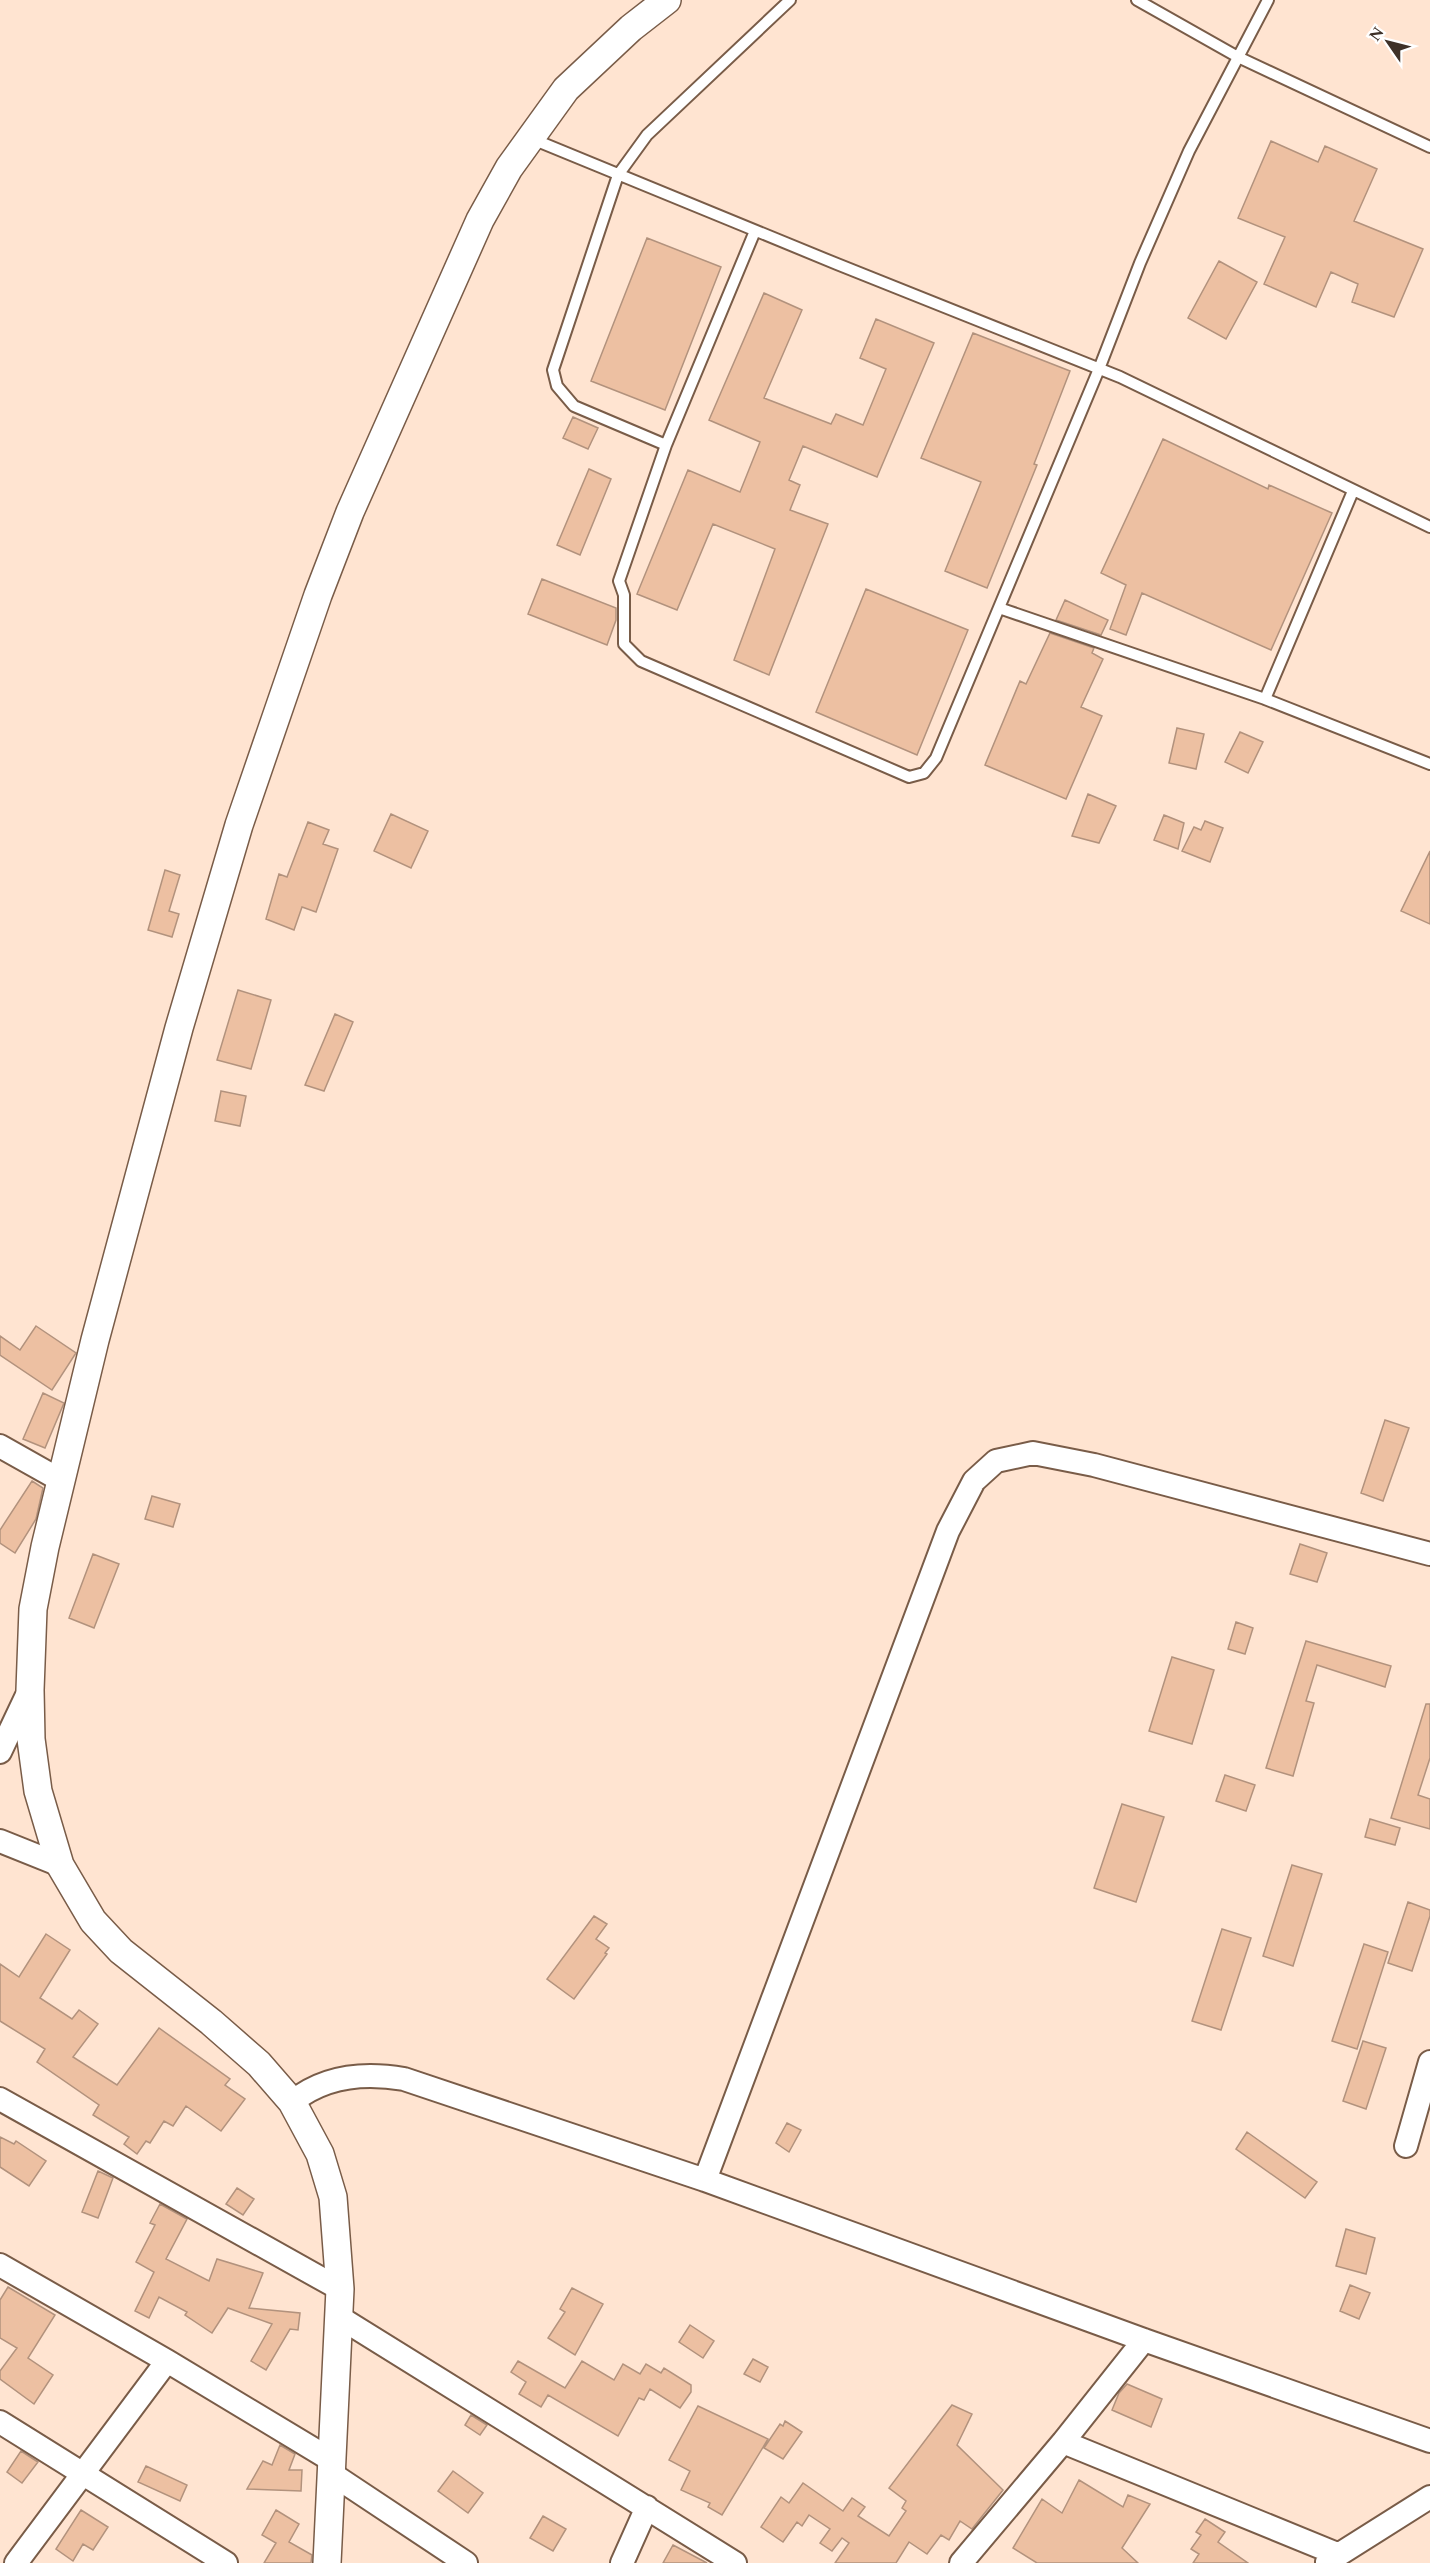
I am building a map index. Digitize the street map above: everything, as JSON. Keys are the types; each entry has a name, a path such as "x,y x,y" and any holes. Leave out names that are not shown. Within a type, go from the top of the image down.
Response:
{"street":[{"path":"327,2563 333,2468 334,2377 340,2289 333,2197 320,2154 292,2102 259,2064 121,1951 93,1921 60,1865 38,1791 32,1739 30,1690 33,1609 45,1547 95,1340 179,1028 239,825 285,688 350,512 480,220 509,168 566,89 590,64 667,0"},
{"path":"0,1446 62,1481"},
{"path":"705,2180 948,1531 974,1481 996,1461 1033,1453 1094,1465 1430,1554"},
{"path":"0,1752 30,1690"},
{"path":"0,1842 60,1865"},
{"path":"1406,2145 1430,2062"},
{"path":"292,2102 316,2087 352,2076 377,2074 404,2079 705,2180 1144,2340 1430,2441"},
{"path":"0,2099 340,2289"},
{"path":"0,2265 167,2361 333,2468 466,2563"},
{"path":"339,2317 735,2563"},
{"path":"971,2560 1144,2340"},
{"path":"16,2563 167,2361"},
{"path":"0,2422 226,2563"},
{"path":"1063,2442 1331,2559 1430,2497"},
{"path":"622,2563 646,2507"}],"lane":[{"path":"666,445 574,406 556,386 553,370 618,175 647,135 790,0"},
{"path":"1137,0 1238,57 1430,147"},
{"path":"755,231 666,445 618,581 624,595 624,644 641,661 909,777 924,773 936,758 1099,369 1140,263 1189,151 1268,0"},
{"path":"530,138 1099,369 1430,527"},
{"path":"1265,699 1353,491"},
{"path":"999,608 1265,699 1430,764"}],"building":[{"path":"1271,141 1318,162 1325,146 1377,169 1354,221 1423,249 1394,317 1352,302 1358,284 1331,272 1316,307 1264,284 1285,237 1238,218"},
{"path":"647,238 721,267 665,410 591,381"},
{"path":"1219,261 1257,282 1226,339 1188,318"},
{"path":"764,293 802,310 764,398 831,424 836,414 863,425 886,369 860,358 876,319 934,343 877,477 803,446 789,480 800,485 790,510 828,524 769,675 734,660 775,549 713,524 677,610 637,594 688,470 740,492 760,442 709,420"},
{"path":"973,333 1070,371 1034,464 1037,465 987,588 945,571 981,482 921,458"},
{"path":"573,417 598,428 588,449 563,438"},
{"path":"1163,439 1268,489 1269,485 1332,513 1271,650 1142,593 1126,635 1110,629 1126,585 1101,573"},
{"path":"589,469 611,479 580,555 557,545"},
{"path":"542,579 616,608 616,620 607,645 528,614"},
{"path":"866,589 968,630 917,755 816,712"},
{"path":"1065,600 1108,620 1101,635 1056,620"},
{"path":"1050,633 1094,648 1092,653 1103,659 1081,707 1102,716 1066,799 985,765 1020,681 1026,684"},
{"path":"1177,728 1204,734 1196,769 1169,763"},
{"path":"1240,732 1263,742 1248,773 1225,762"},
{"path":"1088,794 1116,806 1099,843 1072,836"},
{"path":"391,814 428,831 411,868 374,851"},
{"path":"1164,815 1184,823 1178,849 1154,840"},
{"path":"1205,821 1223,828 1210,862 1182,851 1194,827 1201,830"},
{"path":"308,822 329,830 323,844 338,849 316,912 302,907 294,930 266,919 279,874 287,877"},
{"path":"1430,851 1430,924 1401,911"},
{"path":"165,870 180,875 169,911 179,914 172,937 148,930"},
{"path":"238,990 271,1000 251,1069 217,1060"},
{"path":"335,1014 353,1022 324,1091 305,1085"},
{"path":"221,1091 246,1096 240,1126 215,1121"},
{"path":"36,1326 76,1353 52,1390 0,1355 0,1336 20,1350"},
{"path":"43,1393 64,1403 45,1448 23,1439"},
{"path":"1385,1420 1409,1428 1383,1501 1361,1493"},
{"path":"32,1481 43,1488 36,1519 15,1553 0,1543 0,1530"},
{"path":"152,1496 180,1504 173,1527 145,1519"},
{"path":"1300,1544 1327,1553 1317,1582 1290,1574"},
{"path":"93,1554 119,1564 94,1628 69,1618"},
{"path":"1236,1622 1253,1628 1245,1654 1228,1649"},
{"path":"1306,1641 1391,1666 1385,1687 1317,1665 1306,1701 1314,1703 1293,1776 1266,1768"},
{"path":"1172,1657 1214,1670 1192,1744 1149,1731"},
{"path":"1426,1704 1430,1704 1430,1758 1418,1795 1430,1799 1430,1829 1391,1818"},
{"path":"1225,1775 1255,1785 1246,1811 1216,1801"},
{"path":"1122,1804 1164,1817 1136,1902 1094,1888"},
{"path":"1370,1819 1400,1828 1395,1845 1365,1837"},
{"path":"1292,1865 1322,1874 1293,1966 1263,1956"},
{"path":"1408,1902 1430,1910 1412,1971 1388,1963"},
{"path":"594,1916 607,1924 596,1939 609,1948 574,1999 547,1979"},
{"path":"1222,1929 1251,1938 1221,2030 1192,2021"},
{"path":"46,1934 70,1950 40,1998 72,2019 79,2010 98,2024 73,2057 117,2085 159,2028 230,2079 225,2085 245,2099 221,2131 186,2106 173,2126 164,2121 150,2143 146,2141 137,2154 124,2144 129,2137 93,2115 99,2105 37,2062 45,2049 0,2021 0,1964 19,1977"},
{"path":"1364,1944 1388,1952 1357,2049 1332,2041"},
{"path":"1363,2041 1386,2048 1366,2109 1343,2101"},
{"path":"787,2123 801,2130 789,2152 776,2143"},
{"path":"1247,2132 1317,2182 1305,2198 1236,2149"},
{"path":"0,2137 14,2144 16,2141 46,2161 29,2186 0,2167"},
{"path":"98,2171 113,2178 98,2218 82,2212"},
{"path":"237,2188 254,2199 243,2215 226,2204"},
{"path":"160,2204 187,2219 166,2259 209,2281 217,2259 263,2273 249,2308 300,2313 298,2330 290,2329 266,2370 251,2361 272,2324 228,2308 212,2333 185,2315 187,2312 159,2297 149,2318 135,2311 154,2272 136,2262 155,2225 150,2223"},
{"path":"1346,2229 1375,2238 1366,2274 1336,2266"},
{"path":"1350,2285 1370,2293 1359,2319 1340,2311"},
{"path":"8,2287 55,2315 28,2358 53,2375 34,2404 0,2379 0,2371 17,2348 0,2338 0,2300"},
{"path":"572,2288 603,2304 575,2355 548,2338 565,2312 560,2309"},
{"path":"690,2325 714,2341 703,2358 679,2342"},
{"path":"753,2359 768,2367 760,2382 744,2374"},
{"path":"518,2361 565,2388 582,2361 614,2380 623,2364 640,2374 646,2364 661,2373 664,2368 691,2385 691,2392 680,2408 650,2389 644,2400 639,2398 618,2436 548,2395 541,2407 519,2394 526,2382 511,2372"},
{"path":"1127,2384 1162,2399 1151,2427 1112,2410 1119,2393"},
{"path":"952,2405 972,2414 957,2445 1003,2490 972,2529 960,2521 949,2540 941,2535 927,2554 909,2542 896,2563 835,2563 849,2543 842,2538 832,2551 820,2543 830,2529 809,2515 802,2526 797,2522 783,2542 761,2527 781,2497 789,2503 803,2483 843,2511 852,2498 865,2507 858,2516 889,2536 906,2511 902,2508 906,2501 889,2488"},
{"path":"698,2406 768,2439 722,2515 708,2507 710,2503 681,2490 690,2471 669,2460"},
{"path":"471,2415 487,2425 480,2435 465,2425"},
{"path":"785,2421 802,2432 783,2459 764,2448 780,2424 783,2426"},
{"path":"280,2445 295,2454 289,2470 302,2470 301,2491 247,2489 263,2461 272,2465"},
{"path":"21,2451 38,2462 22,2483 7,2472"},
{"path":"146,2466 187,2485 180,2501 138,2482"},
{"path":"453,2471 483,2493 468,2513 438,2491"},
{"path":"1079,2480 1123,2507 1128,2495 1150,2504 1122,2548 1138,2563 1037,2563 1013,2548 1042,2499 1062,2513"},
{"path":"81,2510 108,2527 93,2550 83,2544 73,2561 56,2549"},
{"path":"276,2510 299,2524 289,2542 312,2555 311,2563 264,2563 276,2543 262,2535"},
{"path":"543,2516 566,2529 553,2551 530,2538"},
{"path":"1205,2519 1225,2532 1218,2542 1248,2563 1193,2563 1199,2554 1191,2549 1201,2535 1196,2532"},
{"path":"673,2545 707,2563 663,2563"}]}
